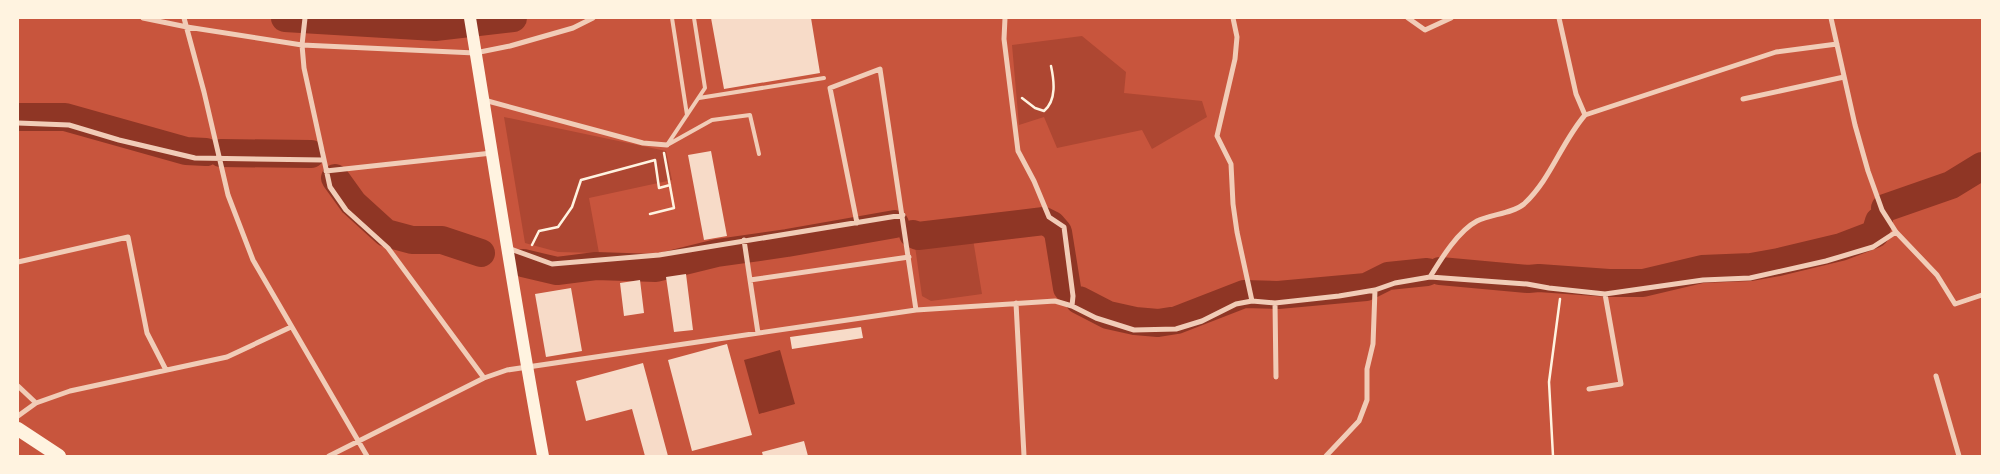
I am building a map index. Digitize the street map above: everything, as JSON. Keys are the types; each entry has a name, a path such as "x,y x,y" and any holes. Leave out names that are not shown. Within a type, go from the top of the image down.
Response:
{"highway":[{"path":"18,429 59,456"}],"main road":[{"path":"470,18 512,286 543,456"}],"street":[{"path":"143,18 185,22 302,45 475,48 510,46 564,30 593,18"},
{"path":"305,18 302,37 304,68 330,188 346,210 388,248 484,378"},
{"path":"1005,18 1004,39 1018,151 1034,181 1049,218 1064,227 1073,296 1072,306"},
{"path":"1234,18 1237,37 1235,59 1217,136 1231,164 1232,204 1236,232 1252,301"},
{"path":"1408,18 1425,30 1451,18"},
{"path":"1559,18 1576,94 1585,115"},
{"path":"1831,18 1855,125 1868,171 1882,210 1896,232 1937,275 1956,304 1982,295"},
{"path":"185,22 204,92 228,195 253,260 367,456"},
{"path":"1430,277 1452,244 1476,222 1522,205 1544,183 1573,129 1585,115 1776,52 1837,44"},
{"path":"857,223 830,88 880,70 916,310"},
{"path":"1743,99 1844,76"},
{"path":"483,100 644,143 665,145"},
{"path":"18,123 69,125 119,140 195,158 323,160"},
{"path":"326,171 492,152"},
{"path":"507,248 552,264 659,255 903,215"},
{"path":"328,456 484,378 507,370 916,310 1055,301 1072,306 1096,318 1134,330 1176,329 1202,321 1236,304 1252,301 1275,303 1374,290 1395,283 1430,277 1527,284 1561,290 1605,294 1704,280 1750,278 1826,262 1873,248 1896,232"},
{"path":"18,262 128,237 146,333 166,370"},
{"path":"744,240 758,333"},
{"path":"750,280 909,257"},
{"path":"1326,456 1359,421 1367,400 1367,369 1373,344 1374,290"},
{"path":"1589,389 1621,384 1605,294"},
{"path":"1016,303 1024,456"},
{"path":"1275,303 1276,377"},
{"path":"18,416 36,403 70,391 226,357 250,348 291,327"},
{"path":"1936,376 1959,456"},
{"path":"18,386 36,403"}],"lane":[{"path":"672,18 687,115"},
{"path":"665,145 706,88 694,18"},
{"path":"699,98 824,78"},
{"path":"665,145 712,120 750,115 759,154"}],"path":[{"path":"1009,78 1022,98 1035,108 1044,111 1053,99 1051,66"},
{"path":"650,214 674,208 665,145"},
{"path":"527,255 539,231 558,227 572,207 581,180 655,160 659,188 670,185"},
{"path":"1553,456 1549,382 1561,290"}],"shaded area":[{"path":"1082,36 1126,72 1124,93 1202,101 1207,117 1152,149 1142,130 1057,148 1044,117 1019,125 1012,45"},
{"path":"504,117 666,151 672,180 589,198 599,253 558,252 525,243"},
{"path":"972,233 982,294 931,301 922,296 914,239"},
{"path":"780,350 795,404 759,414 744,360"}],"building":[{"path":"711,18 811,18 820,73 724,89"},
{"path":"711,151 727,236 704,240 688,155"},
{"path":"686,274 693,330 674,332 666,277"},
{"path":"640,280 644,313 624,316 620,283"},
{"path":"571,288 582,351 546,357 535,294"},
{"path":"861,327 863,338 792,349 790,337"},
{"path":"727,344 752,435 692,451 668,360"},
{"path":"643,363 668,456 645,456 632,409 586,421 576,381"},
{"path":"804,441 808,456 763,456 762,452"}],"waterway":[{"path":"285,18 435,27 513,18"},
{"path":"18,117 65,117 186,151 206,152"},
{"path":"221,153 311,154"},
{"path":"1885,208 1951,185 1982,166"},
{"path":"335,178 353,203 386,233 412,240 442,240 481,253"},
{"path":"913,234 918,236 1044,221 1052,225 1058,232 1067,288"},
{"path":"1440,271 1528,279 1643,283 1702,269 1751,267 1779,262 1841,247 1875,234 1879,221"},
{"path":"523,263 557,271 596,266 656,268 717,253 895,224"},
{"path":"1079,300 1108,315 1135,321 1158,323 1177,320 1244,294 1278,295 1366,287 1388,276 1427,272"}]}
